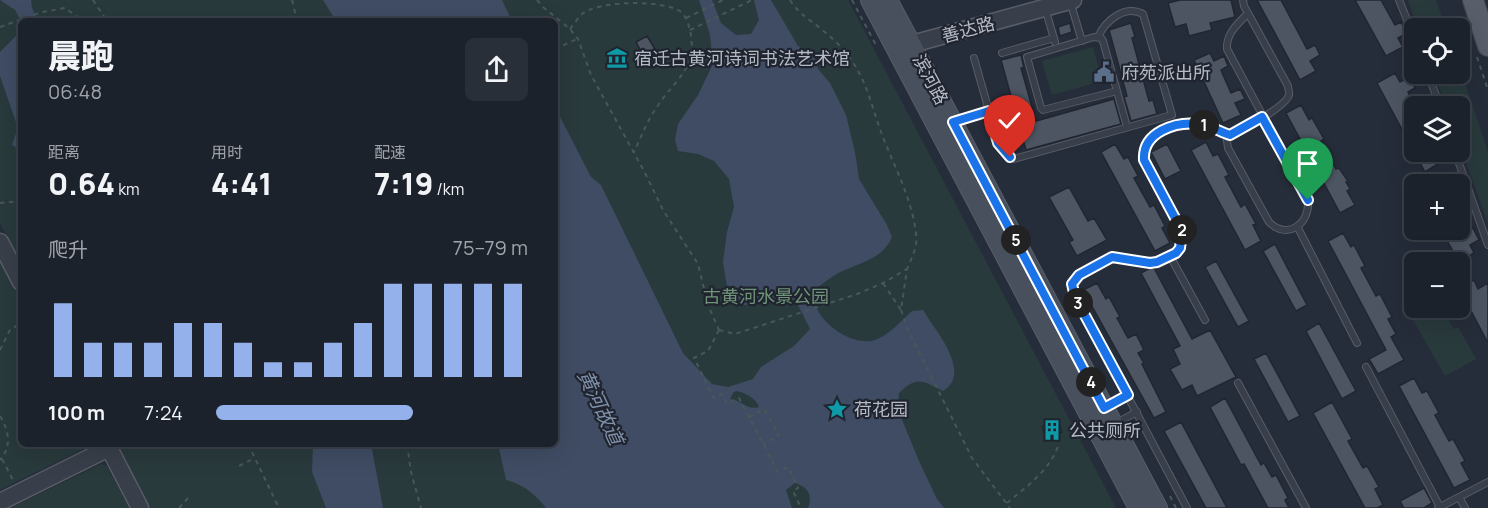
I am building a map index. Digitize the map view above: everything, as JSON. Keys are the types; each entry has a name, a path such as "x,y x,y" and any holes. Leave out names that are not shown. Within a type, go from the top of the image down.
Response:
{"main road":[{"name":"滨河路","path":"870,0 905,47 953,122 1158,508"},
{"name":"滨河路","path":"888,0 905,47 1138,508"},
{"path":"1473,0 1488,46"}],"street":[{"name":"善达路","path":"905,47 1071,0"},
{"path":"0,242 18,276"},
{"path":"0,502 106,447"},
{"path":"111,447 140,508"}],"lane":[{"path":"1071,0 1082,41"},
{"path":"1187,508 1075,297 1072,284 1079,275 1112,257 1150,263 1176,253 1180,248 1182,231 1144,160 1146,146 1155,134 1190,123 1202,124 1226,134 1235,134 1284,102 1290,94 1243,0"},
{"path":"1398,0 1406,18"},
{"path":"1045,8 1057,48"},
{"path":"974,58 998,143 1005,153 1014,159 1172,115 1145,16 1136,11 1117,15 1106,22 1098,37 1027,57 1043,110 1117,91"},
{"path":"1226,134 1228,148 1272,226 1284,229 1303,222 1308,215 1308,200 1227,49 1226,42 1230,33 1248,13"},
{"path":"1098,37 1103,41 1127,127"},
{"path":"1002,53 1054,38"},
{"path":"953,122 989,111"},
{"path":"1459,162 1488,245"},
{"path":"1297,226 1357,343"},
{"path":"1170,256 1205,320"},
{"path":"1366,367 1439,507 1488,482"},
{"path":"1238,383 1306,508"},
{"path":"1104,408 1128,395"},
{"path":"1113,425 1137,412"},
{"path":"1459,497 1465,508"}],"path":[{"path":"93,0 105,18"},
{"path":"292,0 296,18"},
{"path":"537,0 556,18"},
{"path":"690,30 752,0"},
{"path":"790,0 795,9 835,40 859,71 870,95 880,129 908,201 916,235 915,248 907,269 901,310"},
{"path":"570,29 582,14 602,6 636,1 660,3 678,9 686,18 693,52 671,90 658,104 634,152"},
{"path":"686,18 722,1"},
{"path":"27,18 42,12 65,8 79,18"},
{"path":"558,19 578,39 591,75 663,210 698,264 708,305 719,330"},
{"path":"0,27 18,22"},
{"path":"558,48 578,39"},
{"path":"0,203 18,201"},
{"path":"719,330 735,334 766,324 857,294 882,284 907,269"},
{"path":"882,284 901,310 908,330 972,458 1010,508"},
{"path":"0,350 10,330 18,325"},
{"path":"719,330 708,351 694,358 714,398 722,394 727,404 739,398 778,472 788,467 798,488 793,491 801,508"},
{"path":"749,417 764,409 779,435 764,444"},
{"path":"0,416 8,438 7,450 1,460 19,492"},
{"path":"1006,504 1042,472 1055,456 1059,443"},
{"path":"250,447 279,508"},
{"path":"407,447 411,472 421,508"},
{"path":"239,466 255,458"},
{"path":"179,508 190,496"}],"green space":[{"name":"古黄河水景公园","path":"0,0 848,0 1116,508 145,508 114,447 558,447 558,18 18,18 18,257 0,223"},
{"path":"1408,0 1436,0 1442,18 1414,18"},
{"path":"1093,47 1102,81 1052,95 1042,61"},
{"path":"1438,84 1465,84 1469,96 1442,96"},
{"path":"1470,98 1488,152 1488,224 1466,162 1470,162"},
{"path":"0,256 18,289 18,447 88,447 0,490"},
{"path":"1448,318 1454,329 1458,327 1476,359 1445,376 1413,320"},
{"path":"101,464 107,466 129,508 11,508"}],"water":[{"path":"0,0 31,0 37,18 19,18 15,10"},
{"path":"323,0 502,0 511,18 334,18"},
{"name":"黄河故道","path":"699,0 712,0 721,23 736,35 751,34 759,20 754,0 771,0 798,46 814,57 818,69 830,83 846,115 859,179 892,237 888,245 875,256 835,275 816,289 815,303 823,319 830,326 857,340 880,338 912,311 923,310 943,340 953,363 954,374 951,383 943,391 925,382 916,382 905,387 899,393 898,410 919,461 937,499 944,508 808,508 810,495 803,487 795,483 786,490 792,508 546,508 529,491 506,480 499,447 558,447 558,113 591,177 601,185 683,353 712,384 728,387 753,379 761,367 794,346 810,329 798,305 790,296 744,305 727,287 723,262 727,232 734,207 729,179 714,161 698,154 678,151 675,140 678,124 698,95 713,64 710,35","holes":["736,391 753,399 759,407 751,408 730,399"]},
{"path":"18,34 18,128 0,76 0,52"},
{"path":"18,128 18,148 12,145"},
{"path":"313,447 372,447 383,508 326,508 312,472"}],"building":[{"path":"1180,0 1231,0 1235,17 1210,23 1212,30 1189,36 1186,24 1175,27 1168,3"},
{"path":"1257,0 1281,0 1307,49 1315,45 1320,55 1310,61 1316,71 1300,80"},
{"path":"1355,0 1381,0 1395,25 1401,22 1404,35 1398,38 1403,47 1386,56"},
{"path":"1070,23 1072,32 1060,36 1058,27"},
{"path":"1131,23 1135,37 1132,38 1149,101 1153,100 1157,114 1131,121 1124,97 1127,96 1109,30"},
{"path":"647,36 655,49 643,55 636,42"},
{"path":"1210,53 1214,61 1224,56 1228,66 1221,70 1231,93 1240,89 1245,99 1235,103 1241,115 1223,123 1194,60"},
{"path":"1021,55 1024,68 1021,68 1036,121 1114,99 1121,124 1026,150 1001,60"},
{"path":"1395,73 1400,82 1404,80 1404,84 1413,84 1415,88 1408,92 1410,96 1404,96 1404,133 1377,83"},
{"path":"1301,105 1309,120 1312,118 1324,139 1321,141 1336,169 1339,168 1348,181 1346,182 1350,189 1347,191 1355,205 1340,213 1286,113"},
{"path":"1206,142 1213,156 1218,154 1229,175 1225,177 1241,207 1245,204 1256,224 1253,225 1261,241 1245,250 1191,150"},
{"path":"1115,144 1124,159 1128,157 1138,176 1134,178 1150,207 1154,205 1165,226 1162,228 1170,243 1155,251 1101,152"},
{"path":"1167,144 1181,171 1165,179 1151,152"},
{"path":"1420,162 1441,162 1425,172"},
{"path":"1069,187 1088,221 1094,218 1107,240 1077,256 1069,242 1073,240 1049,197"},
{"path":"1473,228 1479,240 1470,245 1474,253 1470,255 1470,252 1453,252 1447,240 1470,240 1470,230"},
{"path":"1343,233 1351,247 1354,245 1365,266 1361,268 1376,296 1380,294 1392,317 1388,319 1396,334 1391,337 1404,360 1378,374 1369,359 1386,350 1328,241"},
{"path":"1275,244 1307,305 1296,311 1263,251"},
{"path":"1216,261 1249,321 1238,327 1205,267"},
{"path":"1154,268 1192,339 1210,330 1236,377 1197,396 1192,385 1182,390 1170,369 1180,364 1173,349 1180,346 1141,273"},
{"path":"1474,280 1478,289 1488,283 1488,343 1470,309 1470,282"},
{"path":"1097,283 1106,299 1109,297 1128,338 1136,334 1144,350 1138,353 1166,412 1154,418 1083,290"},
{"path":"1319,323 1356,391 1342,399 1306,331"},
{"path":"1266,353 1300,416 1288,422 1254,359"},
{"path":"1414,378 1422,393 1427,391 1439,413 1435,415 1449,441 1453,439 1465,461 1461,463 1470,480 1454,488 1399,386"},
{"path":"1225,398 1261,465 1264,463 1272,477 1276,475 1288,498 1285,500 1289,508 1268,508 1244,464 1241,465 1210,407"},
{"path":"1332,402 1352,439 1348,441 1363,468 1367,466 1379,487 1375,489 1383,505 1377,508 1365,508 1313,413"},
{"name":"公共厕所","path":"1058,421 1062,432 1046,438 1042,427"},
{"path":"1181,422 1227,508 1206,508 1164,431"},
{"path":"1424,488 1432,503 1424,508 1404,508 1400,501"}],"place":[{"name":"宿迁古黄河诗词书法艺术馆","path":"617,58"},
{"name":"府苑派出所","path":"1104,72"},
{"name":"荷花园","path":"837,409"},
{"name":"公共厕所","path":"1052,430"}],"route":[{"path":"1010,157 998,143 989,111 953,122 1104,408 1128,395 1075,297 1072,284 1079,275 1112,257 1150,263 1176,253 1180,248 1182,231 1144,160 1149,139 1163,130 1190,123 1202,124 1230,135 1262,117 1308,200"}]}
